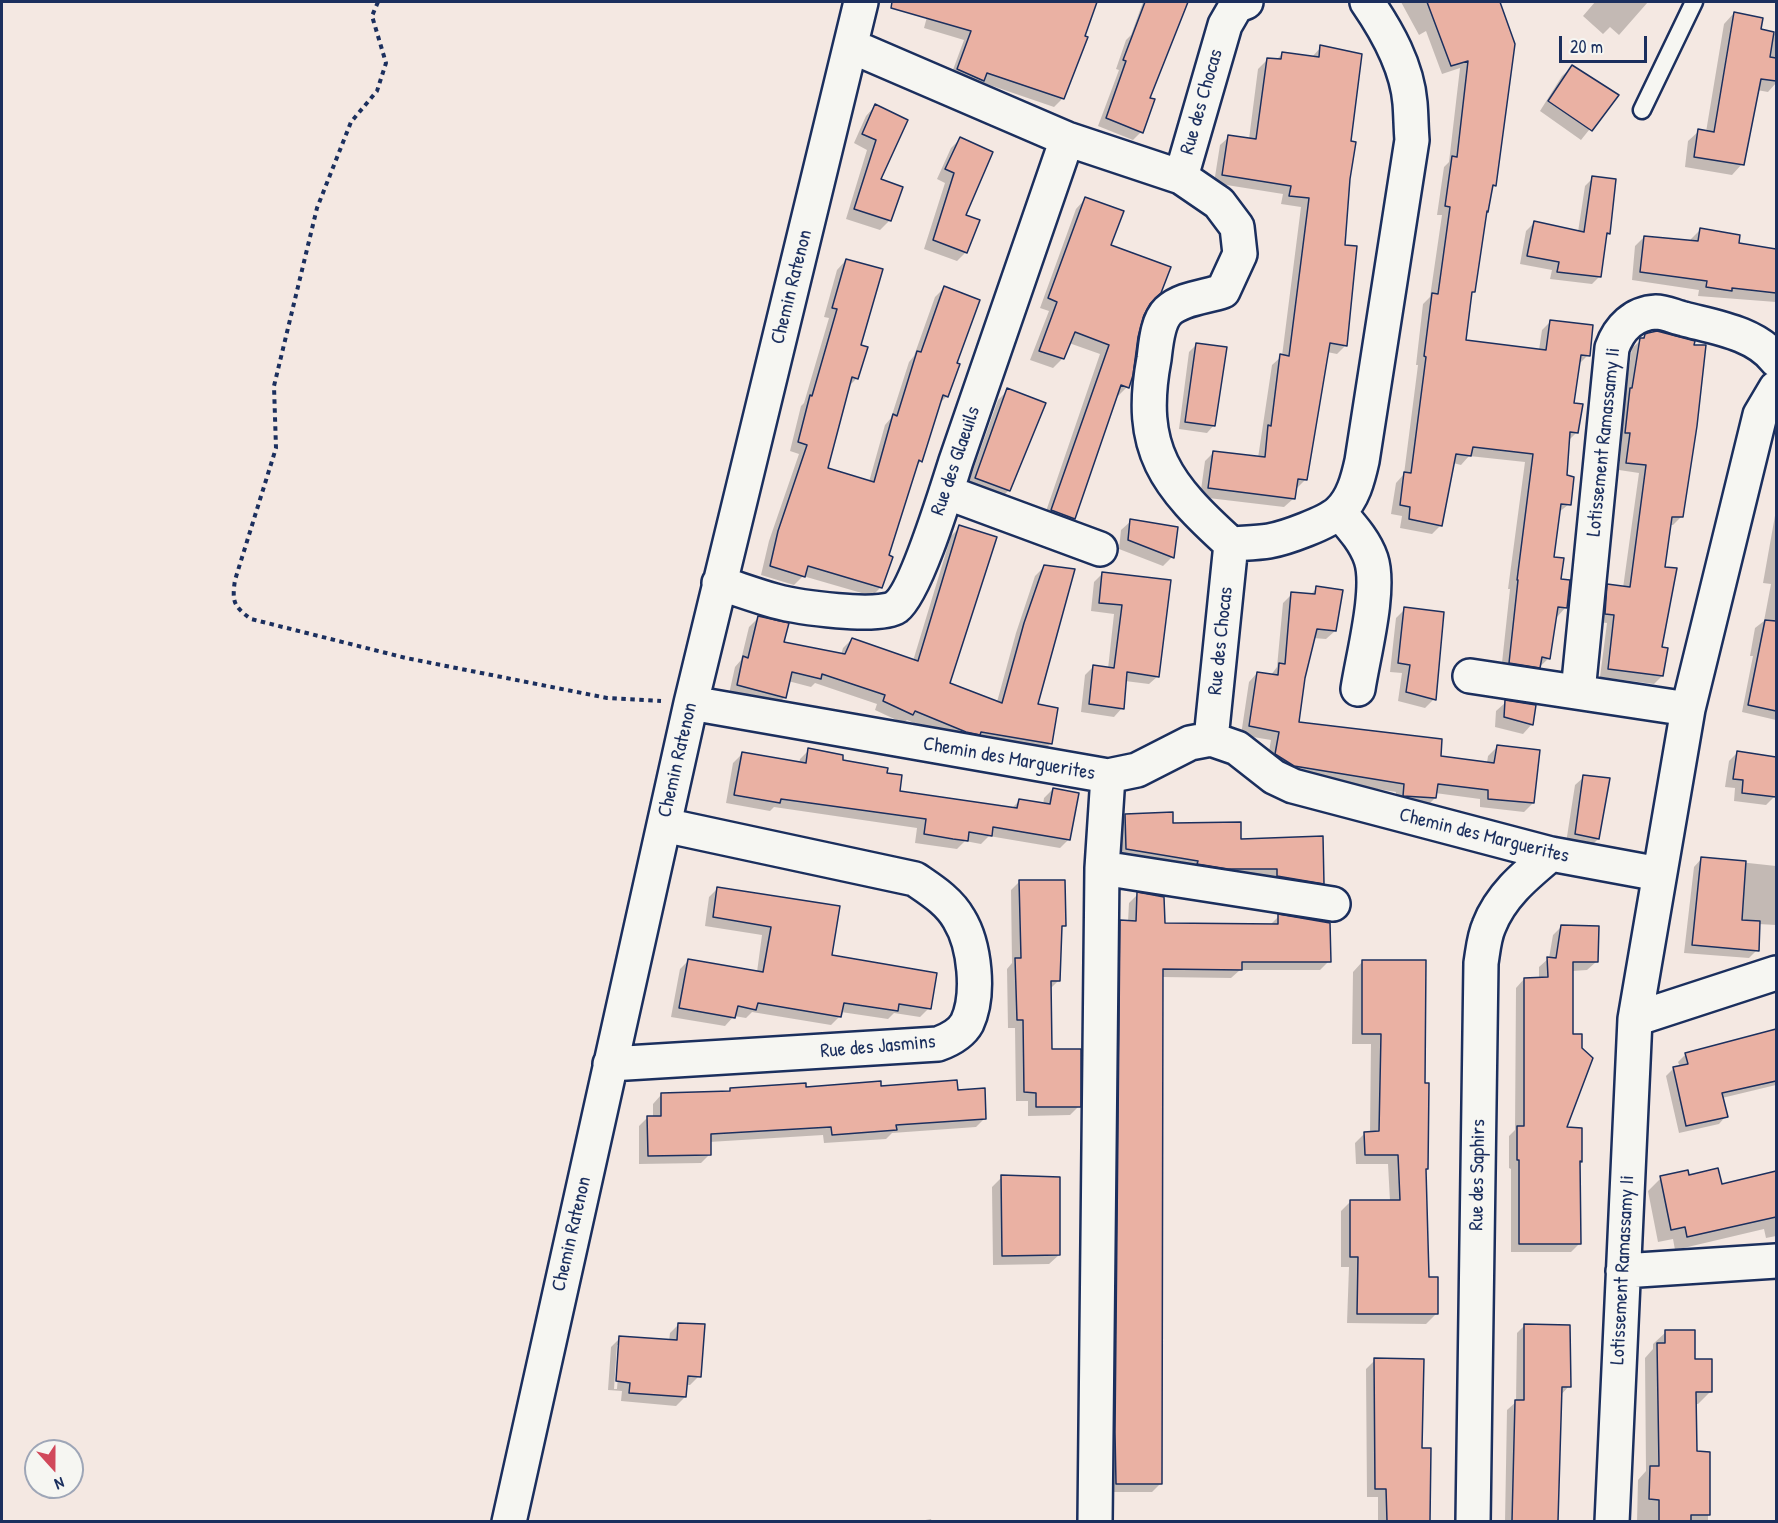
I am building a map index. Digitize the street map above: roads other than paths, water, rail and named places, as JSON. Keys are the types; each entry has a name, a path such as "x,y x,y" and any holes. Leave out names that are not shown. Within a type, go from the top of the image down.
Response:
{"street":[{"name":"Chemin Ratenon","path":"508,1521 691,703 861,2"},
{"name":"Rue des Chocas","path":"1210,739 1232,544 1197,513 1167,476 1157,455 1151,430 1148,407 1149,383 1159,329 1167,312 1181,303 1223,291 1240,254 1237,227 1219,203 1181,177 1225,25 1236,6 1246,2"},
{"path":"1232,544 1270,541 1323,523 1339,512 1356,487 1412,140 1410,100 1401,62 1381,23 1366,2"},
{"path":"850,46 1067,139 1181,177"},
{"name":"Rue des Glaeuils","path":"719,583 777,602 860,614 880,613 895,607 906,595 946,492 1067,139"},
{"name":"Lotissement Ramassamy Ii","path":"1578,692 1612,348 1617,335 1625,324 1641,315 1658,312 1740,334 1771,352 1776,360"},
{"name":"Lotissement Ramassamy Ii","path":"1612,1521 1635,1019 1688,709 1760,415 1776,388"},
{"path":"946,492 1100,549"},
{"path":"1339,512 1359,536 1371,558 1375,585 1358,689"},
{"path":"1470,676 1688,709"},
{"name":"Chemin des Marguerites","path":"691,703 1108,776 1137,770 1190,743 1210,739 1237,748 1274,777 1293,786 1551,854 1659,874"},
{"path":"1095,1521 1102,868 1108,776"},
{"name":"Rue des Jasmins","path":"610,1064 938,1044 952,1038 966,1024 971,1006 974,976 970,947 959,919 940,896 915,879 664,825"},
{"name":"Rue des Saphirs","path":"1473,1521 1481,963 1488,927 1501,901 1520,880 1551,854"},
{"path":"1102,868 1333,904"},
{"path":"1635,1019 1776,973"},
{"path":"1623,1271 1776,1261"}],"lane":[{"path":"1642,110 1694,2"}]}
